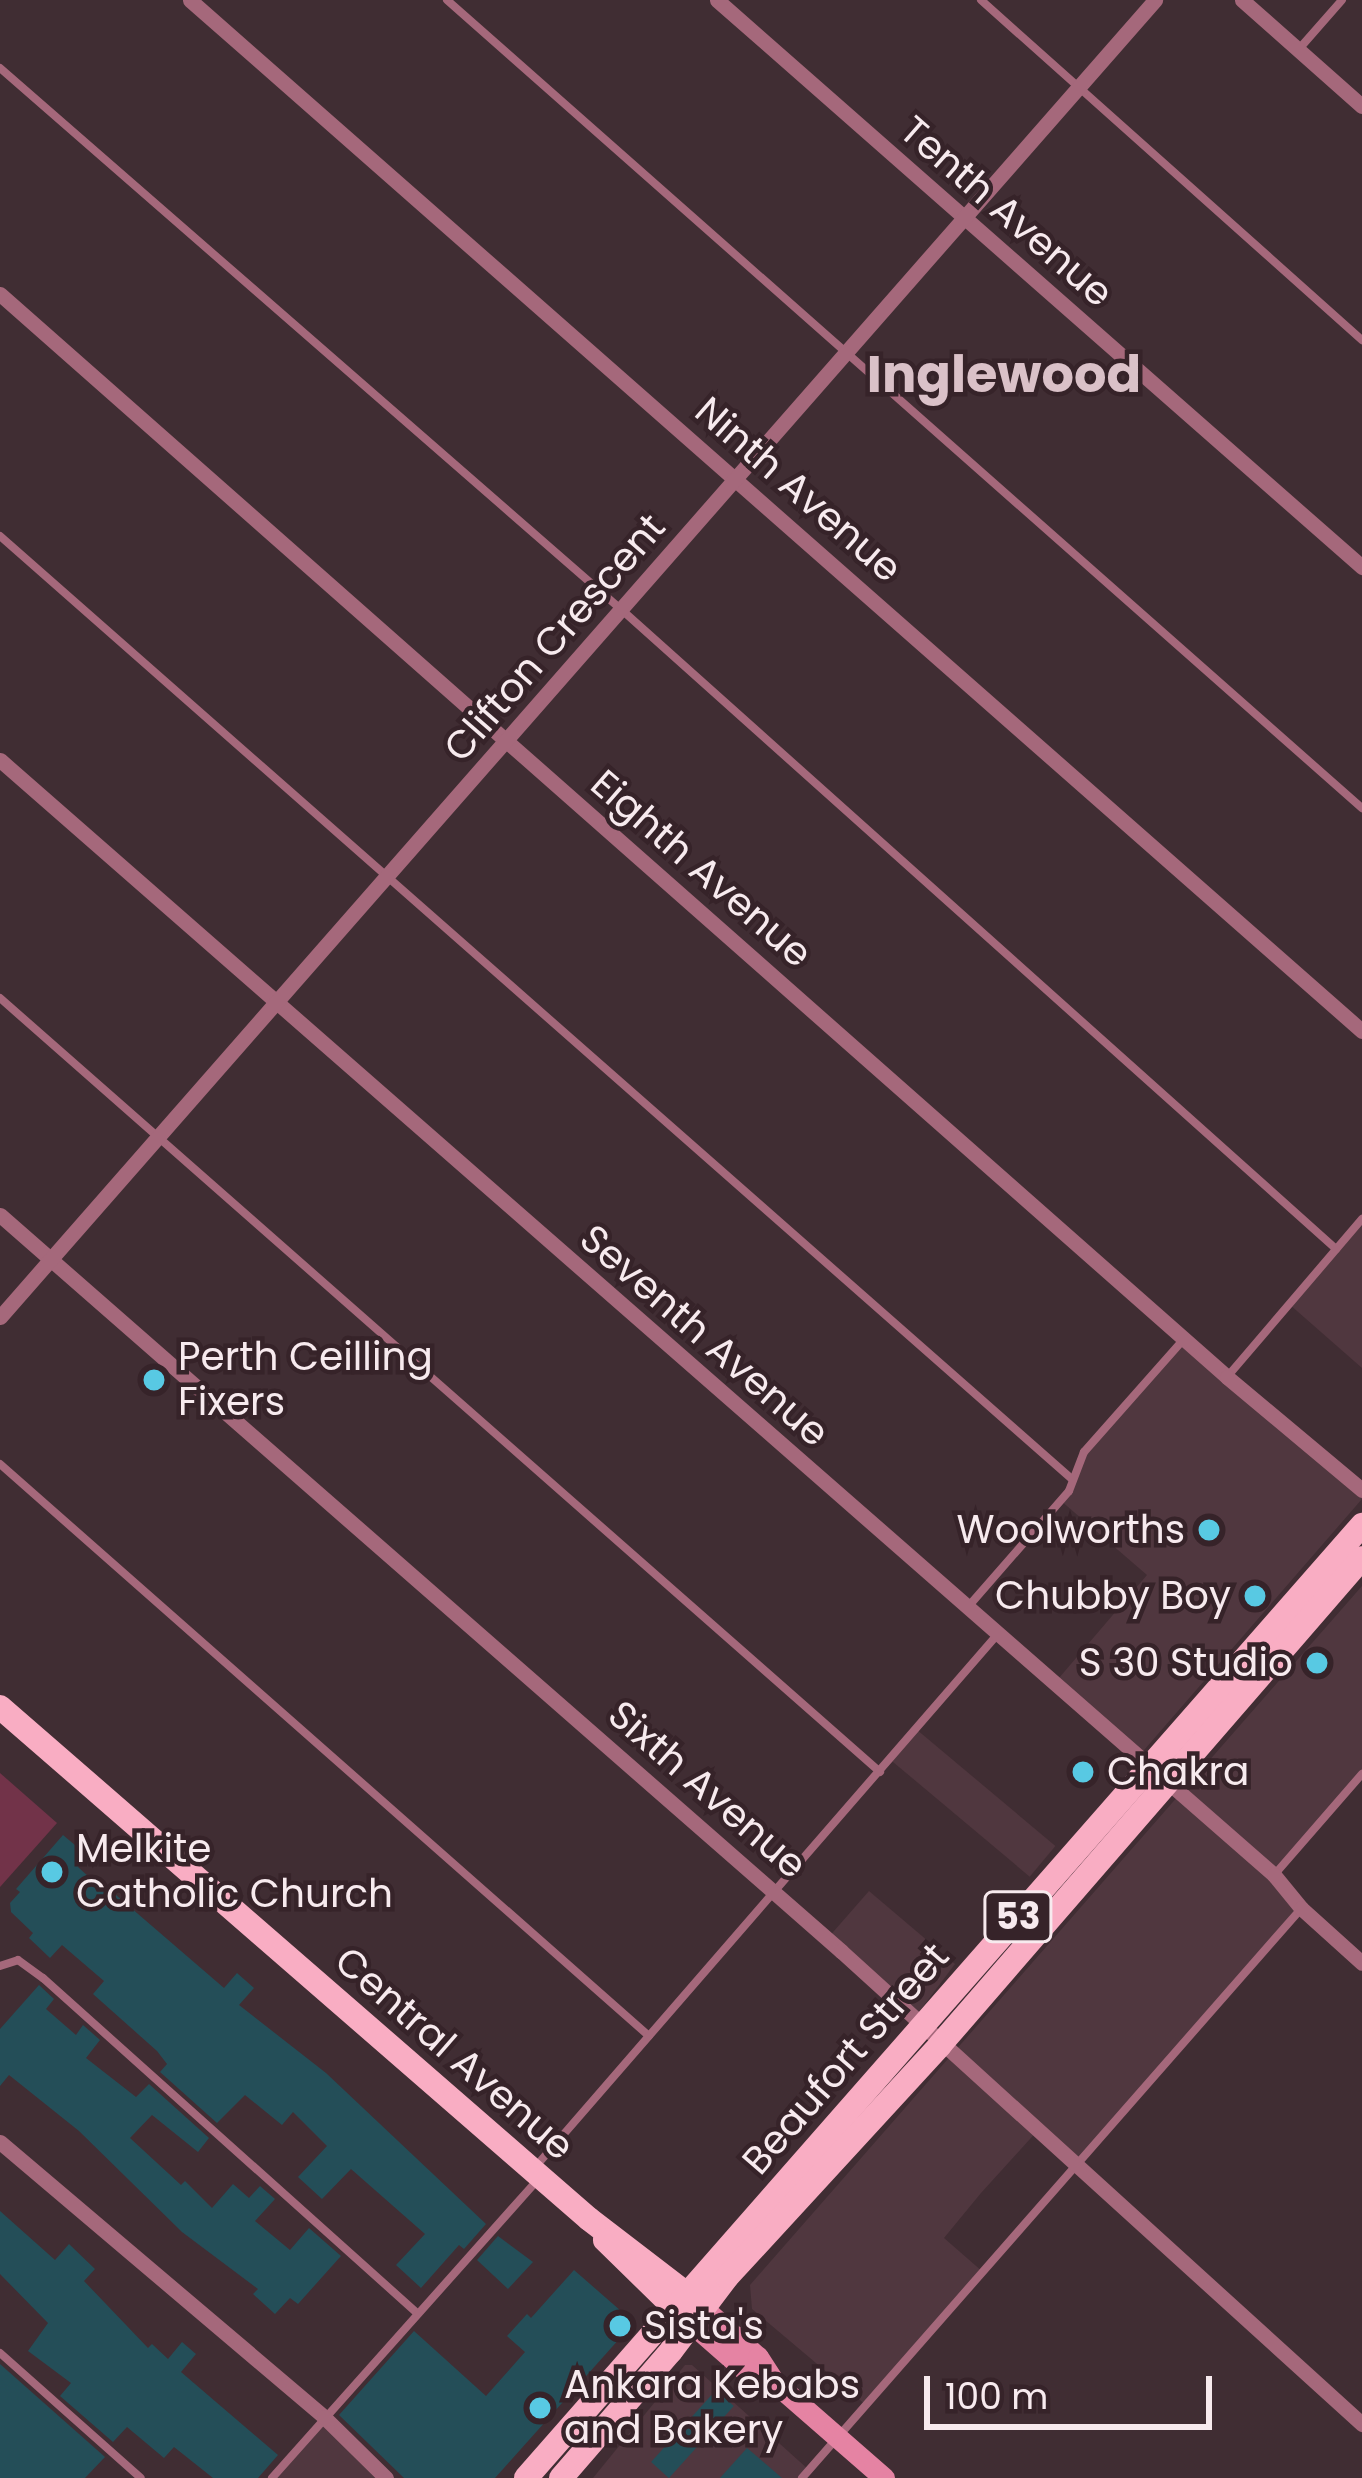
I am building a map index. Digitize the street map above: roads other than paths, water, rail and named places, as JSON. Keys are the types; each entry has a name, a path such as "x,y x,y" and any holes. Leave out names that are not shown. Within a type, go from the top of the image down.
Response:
{"main road":[{"name":"Beaufort Street","path":"526,2478 940,2045 1362,1525"},
{"name":"Beaufort Street","path":"561,2478 671,2351 688,2308 920,2028 1362,1558"},
{"name":"Central Avenue","path":"0,1707 589,2219 625,2265 688,2308 746,2371 774,2382 884,2478"}],"street":[{"name":"Ninth Avenue","path":"190,0 1362,1031"},
{"name":"Tenth Avenue","path":"717,0 1362,567"},
{"name":"Clifton Crescent","path":"0,1317 1155,0"},
{"path":"1243,0 1362,106"},
{"name":"Eighth Avenue","path":"0,294 1226,1377 1362,1490"},
{"name":"Seventh Avenue","path":"0,760 1274,1875 1301,1908 1362,1963"},
{"name":"Sixth Avenue","path":"0,1215 776,1894 1362,2424"},
{"path":"0,2142 324,2417 386,2478"}],"lane":[{"path":"447,0 1362,808"},
{"path":"981,0 1362,340"},
{"path":"1298,50 1342,0"},
{"path":"0,68 623,611 1336,1249"},
{"path":"0,536 1072,1479"},
{"path":"0,998 880,1772"},
{"path":"1226,1377 1362,1219"},
{"path":"966,1610 1069,1491 1084,1452 1184,1339"},
{"path":"0,1464 649,2036"},
{"path":"272,2478 996,1636"},
{"path":"1274,1875 1362,1774"},
{"path":"802,2478 1301,1908"},
{"path":"0,1966 18,1960 44,1978 417,2313"},
{"path":"0,2353 141,2478"}],"place":[{"name":"Perth Ceilling Fixers","path":"154,1380"},
{"name":"Woolworths","path":"1209,1530"},
{"name":"Chubby Boy","path":"1255,1596"},
{"name":"S 30 Studio","path":"1317,1663"},
{"name":"Chakra","path":"1083,1772"},
{"name":"Melkite Catholic Church","path":"52,1872"},
{"name":"Sista's","path":"620,2326"},
{"name":"Ankara Kebabs and Bakery","path":"540,2408"}],"district":[{"name":"Inglewood","path":"1004,374"}]}
